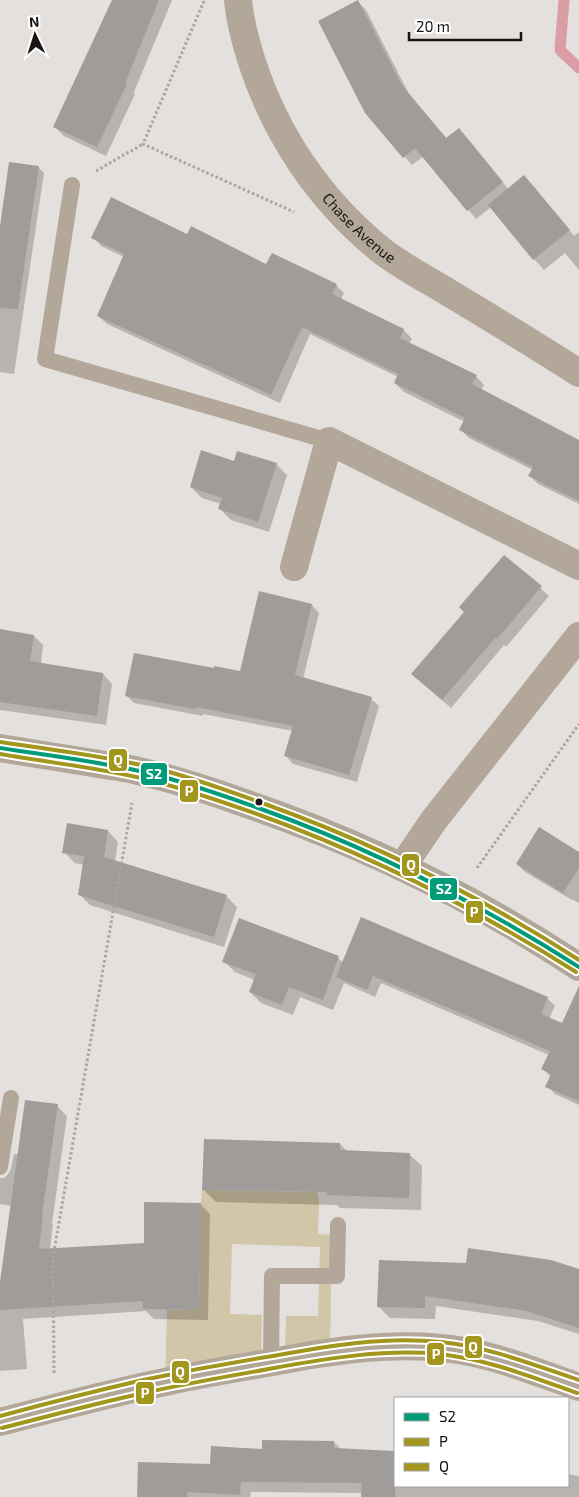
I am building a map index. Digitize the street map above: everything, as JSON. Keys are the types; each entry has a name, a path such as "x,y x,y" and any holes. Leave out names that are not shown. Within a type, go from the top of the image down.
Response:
{"highway":[{"path":"0,748 138,770 214,792 274,813 334,836 458,895 579,967"}],"street":[{"name":"Chase Avenue","path":"238,0 246,45 255,72 276,121 297,158 322,193 345,218 384,252 579,373"},
{"path":"294,567 329,441 579,566"},
{"path":"402,867 434,820 579,636"},
{"path":"0,1422 165,1382 330,1351 394,1346 464,1351 501,1360 579,1387"}],"lane":[{"path":"72,185 45,359 329,441"},
{"path":"0,1167 11,1098"},
{"path":"271,1362 272,1276 337,1276 338,1225"}],"path":[{"path":"72,185 143,144 204,0"},
{"path":"143,144 294,212"},
{"path":"458,895 579,724"},
{"path":"55,1408 53,1257 138,770"}],"shaded area":[{"path":"202,1190 317,1192 319,1202 318,1234 332,1235 330,1351 285,1359 286,1316 318,1316 320,1247 232,1244 230,1314 262,1315 261,1363 165,1382 167,1310 199,1310"}],"building":[{"path":"112,0 159,0 125,83 127,84 97,147 53,127"},
{"path":"358,0 401,84 446,138 459,128 503,182 467,211 415,148 403,158 365,113 318,21"},
{"path":"9,162 39,166 18,309 0,308 0,226"},
{"path":"524,175 570,230 533,260 488,205"},
{"path":"111,197 187,234 191,226 266,264 272,253 337,284 332,294 404,329 400,338 477,375 472,384 579,440 579,501 528,476 533,467 459,430 465,418 394,383 398,374 302,327 271,395 97,316 124,254 91,238"},
{"path":"201,450 234,461 237,451 277,463 258,522 218,509 222,498 190,487"},
{"path":"504,555 542,586 442,700 411,674 464,612 459,607"},
{"path":"259,591 312,604 295,675 372,697 349,775 284,756 293,726 196,707 195,709 125,696 134,653 240,671"},
{"path":"0,629 34,635 30,661 103,673 97,716 0,702"},
{"path":"67,823 108,830 104,857 227,895 214,937 78,895 84,856 62,853"},
{"path":"539,827 579,852 579,868 563,893 516,864"},
{"path":"361,917 548,997 541,1014 562,1023 579,986 579,1101 545,1087 551,1074 541,1069 550,1051 373,976 367,990 336,977"},
{"path":"239,918 339,956 323,1000 289,987 282,1005 249,992 256,974 222,962"},
{"path":"25,1100 58,1104 42,1214 39,1249 144,1243 144,1202 201,1203 199,1310 143,1309 143,1301 0,1310 0,1282"},
{"path":"204,1139 340,1143 340,1150 410,1153 409,1198 326,1195 327,1192 202,1190"},
{"path":"468,1248 551,1260 579,1269 579,1328 526,1311 425,1296 425,1308 377,1307 379,1260 466,1263"},
{"path":"262,1440 334,1441 334,1448 394,1451 395,1497 361,1497 362,1483 241,1482 240,1495 187,1492 187,1497 137,1497 138,1462 210,1464 211,1446 262,1449"}],"waterway":[{"path":"564,0 560,50 579,68"}],"transit line":[{"name":"Q","path":"1,742 135,764 196,780 265,804 347,836 426,873 504,914 579,960"},
{"name":"S2","path":"0,748 153,774 261,809 344,842 424,879 464,899 579,967"},
{"name":"P","path":"0,754 134,776 192,792 257,814 340,847 421,884 499,926 576,972"},
{"name":"Q","path":"0,1416 107,1388 175,1373 315,1349 378,1341 420,1340 459,1344 511,1357 579,1380"},
{"name":"P","path":"2,1428 177,1386 356,1355 418,1353 457,1356 509,1369 577,1393"}]}
